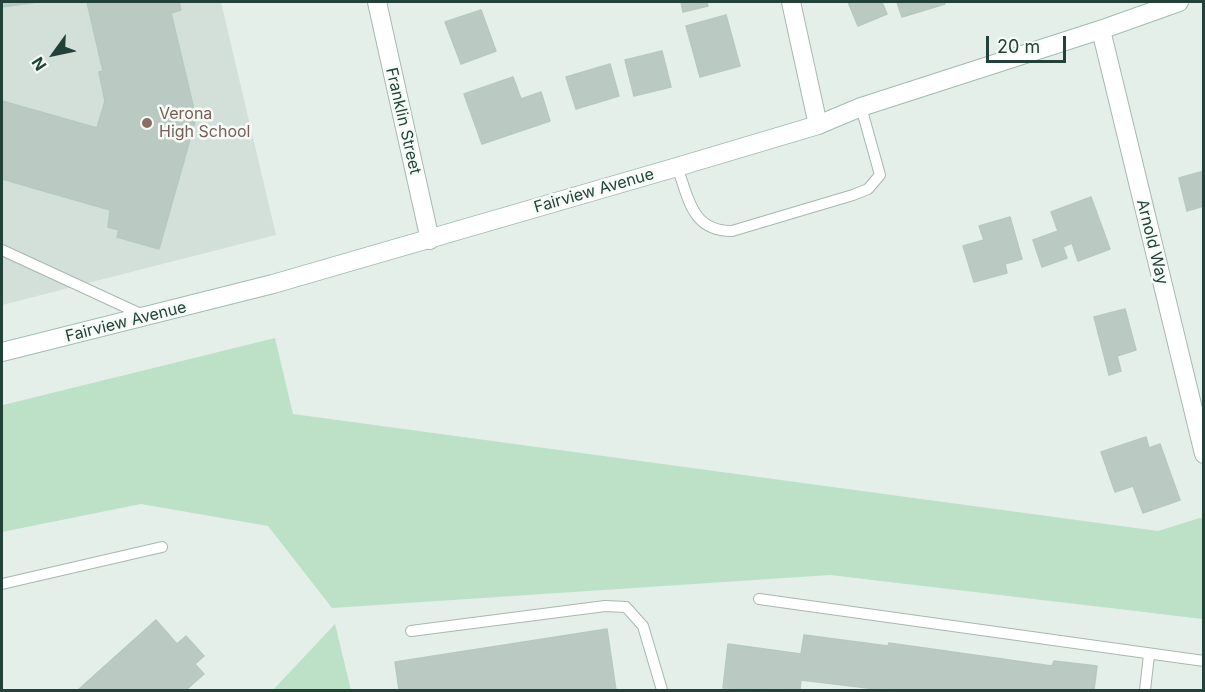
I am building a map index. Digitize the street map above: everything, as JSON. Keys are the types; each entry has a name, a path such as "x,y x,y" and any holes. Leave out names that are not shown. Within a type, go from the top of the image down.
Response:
{"main road":[{"name":"Franklin Street","path":"377,2 430,240"},
{"path":"791,2 818,125"},
{"name":"Fairview Avenue","path":"2,352 148,318 430,240 677,167 818,125 861,107 1101,30 1179,2"},
{"name":"Arnold Way","path":"1101,30 1203,454"}],"lane":[{"path":"677,167 696,216 712,230 732,231 853,195 868,189 880,175 861,107"},
{"path":"2,250 148,318"},
{"path":"2,584 162,547"},
{"path":"759,599 1203,661"},
{"path":"411,631 605,606 626,608 643,626 662,690"},
{"path":"1145,690 1149,655"}],"shaded area":[{"name":"Verona High School","path":"2,2 221,2 276,235 2,305"}],"green space":[{"path":"275,338 293,414 1158,531 1203,517 1203,619 830,575 332,608 268,526 141,504 2,532 3,405"},
{"path":"335,624 351,690 273,690"}],"building":[{"path":"2,2 38,2 2,7"},
{"name":"Verona High School","path":"87,2 179,2 181,10 171,13 196,118 159,249 117,237 119,230 108,227 110,210 2,179 2,101 97,128 105,101 99,72 103,71"},
{"path":"681,2 707,2 708,6 683,12"},
{"path":"848,2 882,2 887,14 858,26"},
{"path":"897,2 944,2 945,4 902,17"},
{"path":"481,10 496,51 461,64 445,22"},
{"path":"726,15 740,66 700,77 686,26"},
{"path":"662,51 671,87 634,96 625,60"},
{"path":"610,64 619,96 576,109 566,77"},
{"path":"513,77 521,99 541,92 550,121 482,144 464,94"},
{"path":"1204,171 1204,206 1187,211 1179,178"},
{"path":"1091,197 1110,249 1078,261 1072,243 1063,247 1067,258 1042,267 1033,240 1058,231 1051,212"},
{"path":"1010,217 1022,259 1005,264 1007,273 974,282 963,246 984,240 979,226"},
{"path":"1125,309 1136,350 1117,356 1121,371 1109,375 1094,317"},
{"path":"1146,437 1149,448 1160,444 1180,500 1143,513 1133,486 1115,492 1101,452"},
{"path":"156,620 177,644 186,636 204,656 195,664 204,674 186,690 78,690"},
{"path":"607,629 616,690 399,690 395,662"},
{"path":"804,635 888,646 889,643 1052,666 1054,661 1097,666 1094,690 905,690 886,688 884,690 801,680 800,690 723,688 728,644 801,654"}],"place":[{"name":"Verona High School","path":"147,123"}]}
